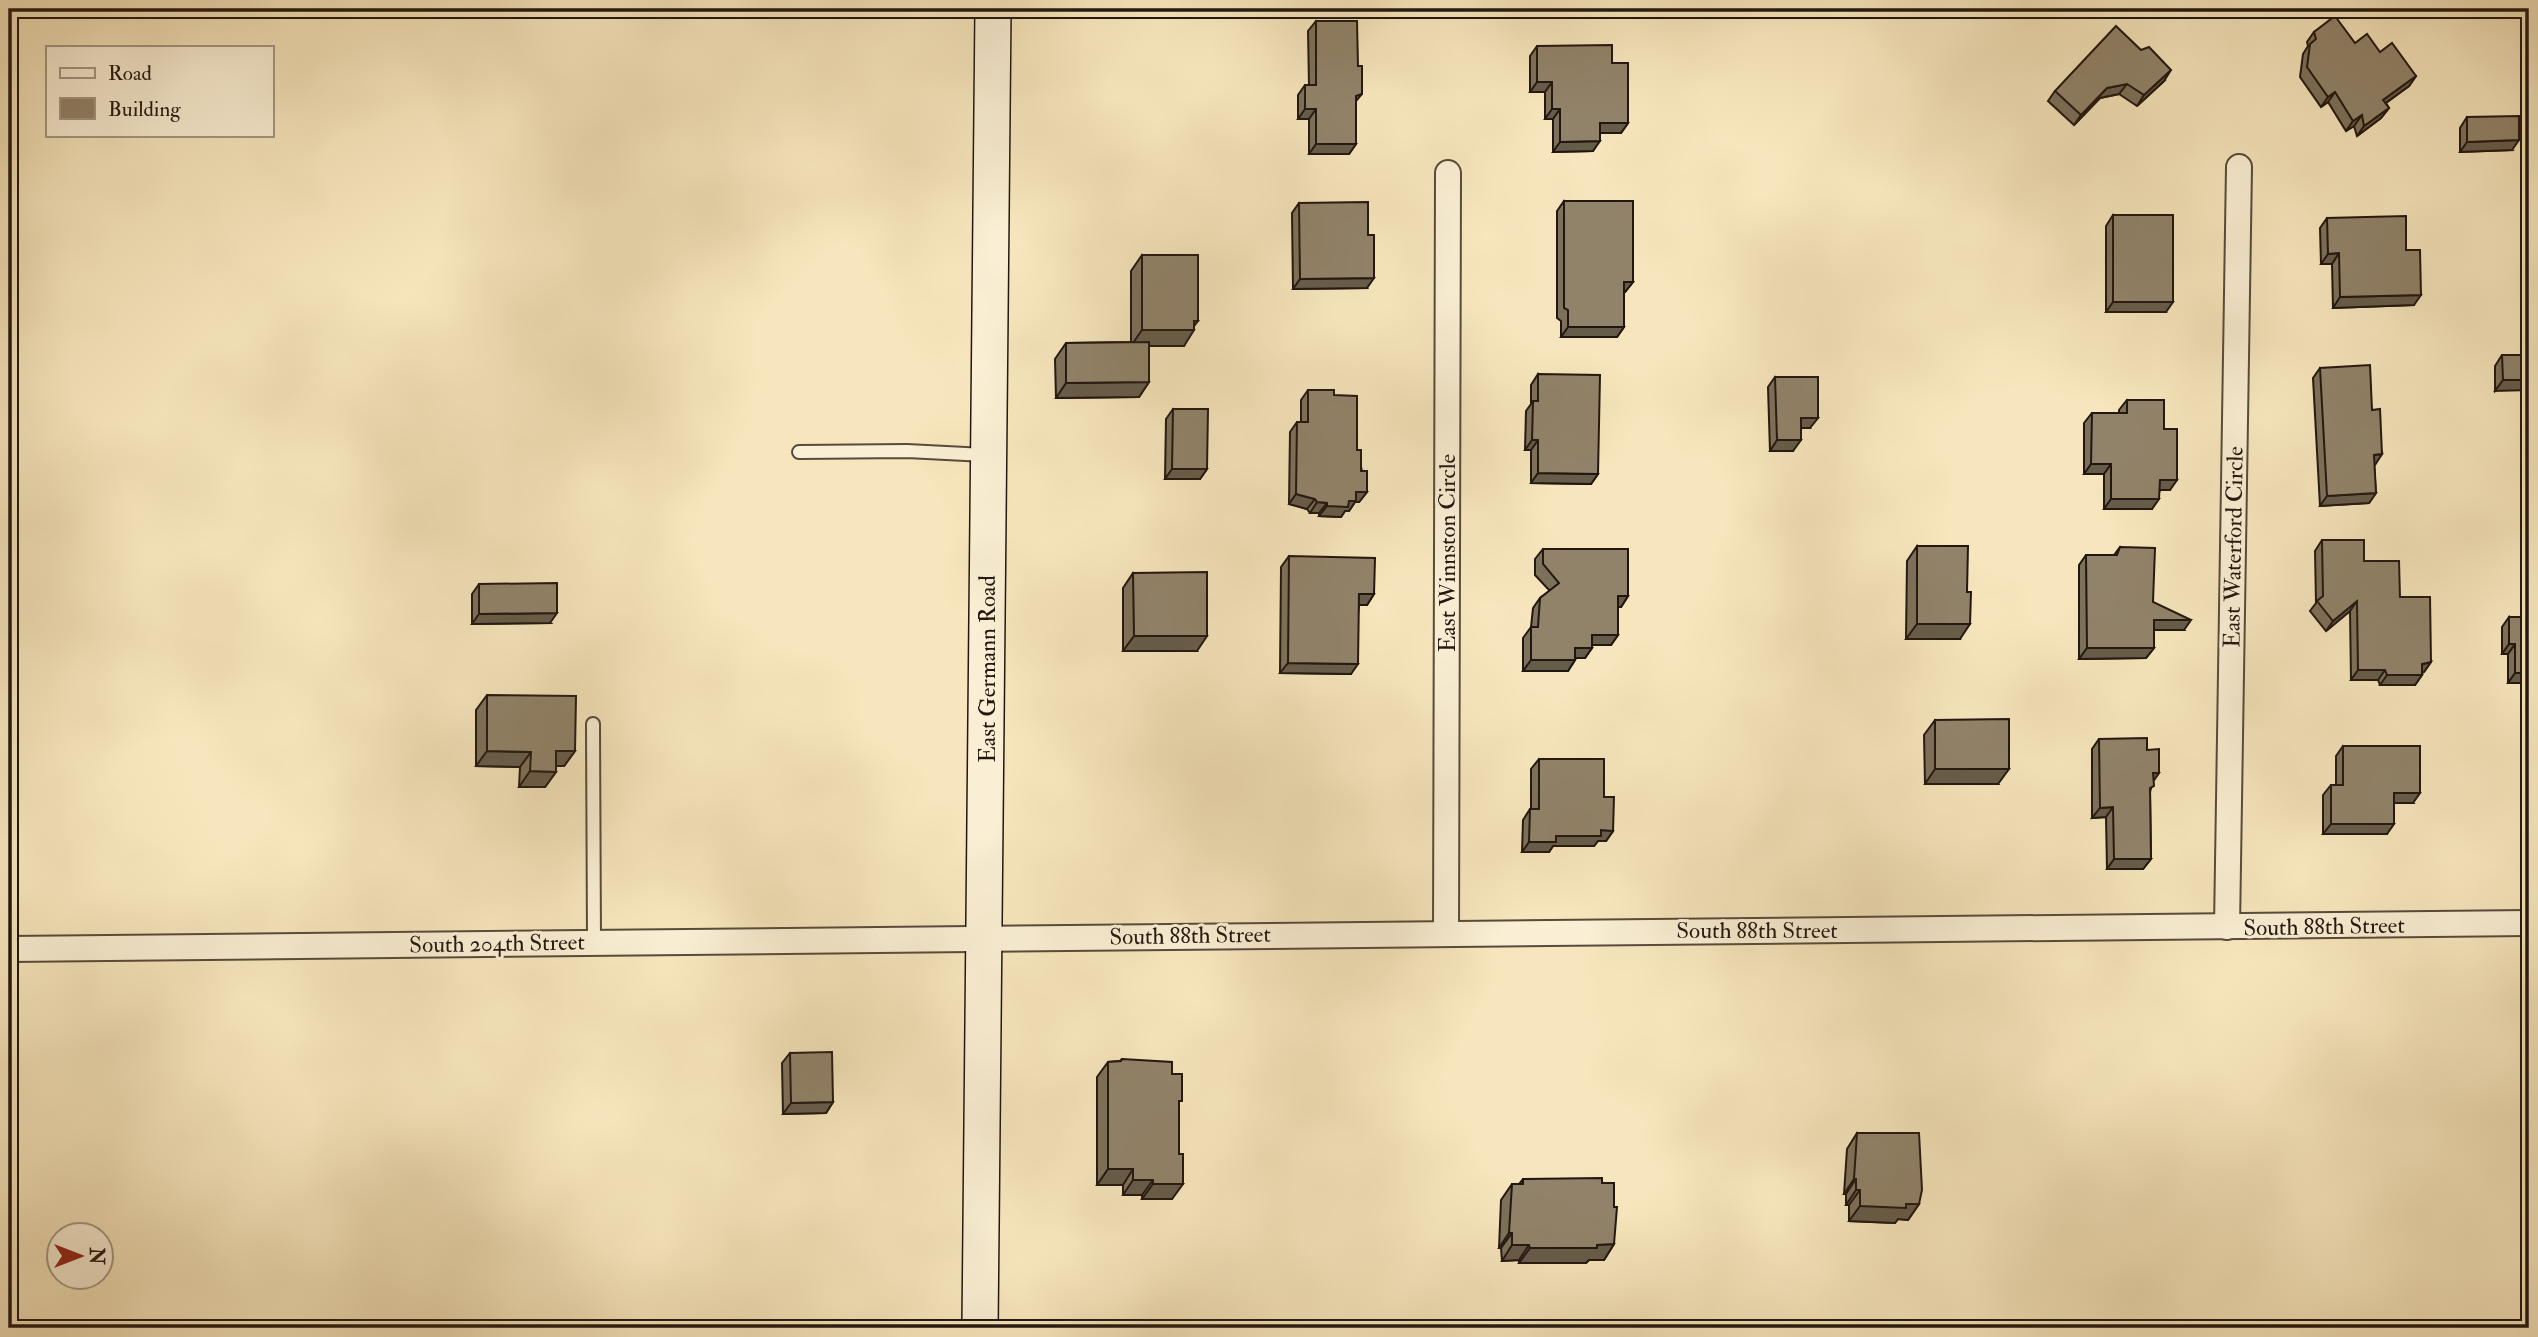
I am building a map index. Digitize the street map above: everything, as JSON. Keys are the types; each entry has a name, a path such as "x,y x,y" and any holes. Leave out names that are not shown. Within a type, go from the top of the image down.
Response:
{"street":[{"name":"East Germann Road","path":"980,1328 993,9"},
{"name":"East Waterford Circle","path":"2227,927 2239,167"},
{"name":"East Winnston Circle","path":"1446,933 1448,173"},
{"name":"South 88th Street","path":"985,938 2529,923"},
{"name":"South 204th Street","path":"9,948 985,938"}],"lane":[{"path":"799,452 908,451 989,455"},
{"path":"593,724 594,942"}],"building":[{"path":"2335,16 2355,43 2367,34 2380,52 2392,43 2416,76 2383,100 2389,108 2364,126 2362,115 2353,121 2335,92 2328,97 2307,67 2310,44 2316,39 2314,32"},
{"path":"1316,21 1357,21 1362,94 1356,96 1356,144 1316,144 1316,109 1305,109 1305,85 1316,85"},
{"path":"2116,26 2141,50 2149,47 2171,70 2144,95 2127,84 2107,88 2081,115 2055,91"},
{"path":"1612,45 1612,63 1628,63 1628,123 1600,123 1600,141 1560,142 1560,109 1552,109 1552,82 1537,82 1537,46"},
{"path":"2519,116 2519,140 2467,142 2467,117"},
{"path":"1564,201 1633,201 1633,282 1624,282 1624,327 1568,327 1568,310 1564,308"},
{"path":"1368,202 1368,235 1374,235 1374,278 1300,279 1299,203"},
{"path":"2113,215 2173,215 2173,302 2113,302"},
{"path":"2406,216 2406,250 2420,250 2421,295 2340,297 2339,253 2328,254 2327,218"},
{"path":"1142,255 1198,255 1198,321 1194,321 1194,330 1142,330"},
{"path":"1149,342 1149,382 1066,383 1066,343"},
{"path":"2502,355 2529,355 2529,380 2503,380"},
{"path":"2370,365 2372,410 2380,409 2382,454 2374,455 2376,493 2327,496 2320,368"},
{"path":"1538,374 1600,375 1598,474 1538,473 1538,440 1532,440 1533,401 1538,401"},
{"path":"1775,377 1818,377 1818,418 1801,418 1801,440 1777,440"},
{"path":"1308,390 1334,390 1334,395 1357,396 1357,450 1361,450 1361,471 1367,471 1367,492 1356,492 1356,501 1349,501 1348,507 1327,506 1327,503 1296,494 1297,422 1308,422"},
{"path":"2127,400 2164,400 2164,429 2177,429 2177,480 2160,480 2159,499 2111,499 2111,464 2091,464 2092,413 2127,413"},
{"path":"1173,409 1208,409 1207,469 1172,469"},
{"path":"2322,540 2364,540 2364,561 2399,561 2400,597 2430,597 2431,662 2422,664 2422,675 2387,675 2385,670 2358,670 2357,601 2333,621 2317,601 2323,596"},
{"path":"1917,546 1968,546 1967,592 1971,592 1970,624 1917,624"},
{"path":"2120,547 2155,548 2153,602 2191,620 2154,620 2154,648 2087,648 2086,555 2117,555"},
{"path":"1543,549 1628,549 1628,596 1618,596 1618,635 1592,635 1592,648 1575,648 1575,660 1531,660 1531,627 1538,627 1540,598 1559,583 1543,564"},
{"path":"1289,556 1375,558 1374,594 1359,594 1358,664 1288,663"},
{"path":"1207,572 1207,636 1134,636 1133,573"},
{"path":"557,583 557,613 479,614 479,584"},
{"path":"2509,617 2529,617 2529,673 2515,673 2515,644 2509,644"},
{"path":"487,695 576,696 575,751 556,751 556,772 530,771 531,752 487,751"},
{"path":"2009,719 2009,769 1935,769 1935,720"},
{"path":"2147,738 2147,750 2159,749 2159,773 2153,773 2154,786 2150,788 2151,859 2114,859 2113,807 2100,808 2099,739"},
{"path":"2343,746 2420,746 2420,793 2394,793 2394,824 2331,824 2331,785 2343,785"},
{"path":"1539,759 1604,759 1604,797 1614,797 1613,831 1601,830 1601,836 1556,836 1556,842 1529,842 1530,809 1539,809"},
{"path":"832,1052 833,1102 791,1103 790,1053"},
{"path":"1122,1059 1172,1062 1172,1074 1182,1074 1179,1154 1183,1154 1183,1184 1153,1184 1153,1180 1133,1180 1133,1169 1108,1169 1108,1062"},
{"path":"1857,1133 1919,1133 1922,1190 1919,1204 1906,1204 1906,1208 1860,1206 1860,1190 1856,1190 1854,1179"},
{"path":"1602,1178 1602,1183 1614,1183 1614,1207 1617,1207 1614,1244 1597,1245 1597,1248 1530,1248 1529,1245 1512,1245 1512,1233 1509,1233 1512,1184 1523,1184 1523,1179"}]}
